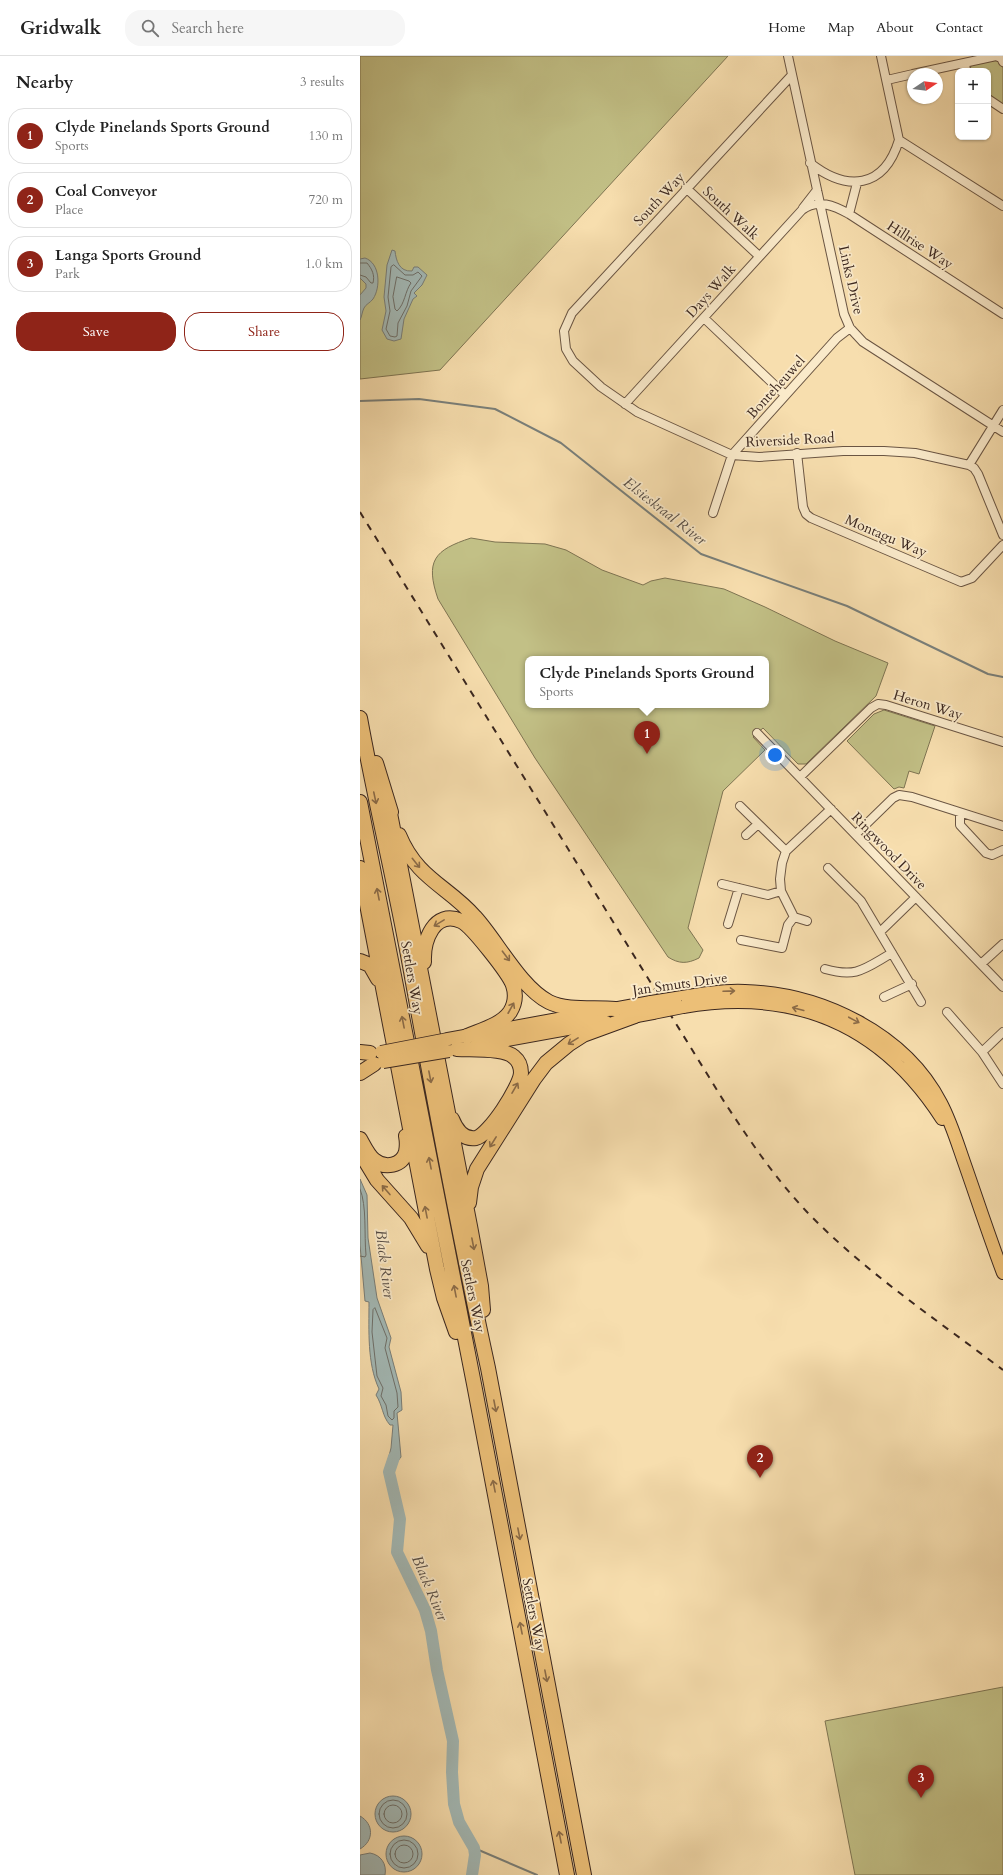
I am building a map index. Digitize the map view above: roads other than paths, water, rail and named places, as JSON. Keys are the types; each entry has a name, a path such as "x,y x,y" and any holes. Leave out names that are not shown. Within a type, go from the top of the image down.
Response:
{"highway":[{"path":"360,715 388,803 403,844 412,859 431,880 471,912 534,991 550,1002 565,1007 615,1009"},
{"name":"Settlers Way","path":"360,718 410,966 469,1278 488,1368 584,1875"},
{"name":"Settlers Way","path":"360,802 474,1384 567,1875"},
{"path":"388,803 481,1286 488,1368"},
{"path":"360,868 382,991 437,1269 444,1298 474,1384"},
{"path":"428,1005 424,956 428,936 439,922 451,919 461,921 478,936 510,979 514,991 514,1002 507,1015 497,1023 467,1036"},
{"path":"360,961 371,966 382,991"},
{"path":"470,1226 471,1187 477,1169 543,1067 561,1050 583,1036 635,1016"},
{"path":"448,1109 460,1133 469,1138 481,1136 492,1125 516,1087 521,1074 518,1061 507,1053 494,1050 451,1046"},
{"path":"360,1073 371,1056"},
{"path":"360,1139 369,1154 378,1163 389,1165 398,1162 404,1156 406,1150 405,1106"},
{"path":"360,1152 377,1180 406,1212 421,1232 437,1269"}],"main road":[{"name":"Jan Smuts Drive","path":"451,1046 467,1036 615,1009 652,1008 680,1003 716,992 762,992 814,1002 853,1019 891,1044 908,1058 930,1085 950,1120 1003,1273"},
{"name":"Jan Smuts Drive","path":"360,1067 371,1056 451,1046 635,1016 652,1008"}],"street":[{"name":"Links Drive","path":"788,56 844,314 850,328 863,342 1003,432"},
{"path":"810,163 837,180 857,183 881,171 895,153 900,140 881,56"},
{"path":"943,70 966,67 996,56 1001,58 1003,62"},
{"name":"South Way","path":"566,349 564,331 572,313 792,75"},
{"path":"886,80 907,75"},
{"path":"991,101 1003,109"},
{"path":"900,140 1003,206"},
{"path":"849,214 857,183"},
{"name":"South Walk","path":"686,188 759,256"},
{"path":"802,210 817,190"},
{"name":"Hillrise Way","path":"820,204 836,207 849,214 1003,314"},
{"name":"Days Walk","path":"625,404 802,210 807,206 820,204"},
{"path":"704,318 785,395"},
{"name":"Bonteheuwel","path":"713,513 732,455 837,338 850,328"},
{"name":"Riverside Road","path":"566,349 574,361 601,387 637,412 732,455 759,457 798,453 843,451 892,452 915,453 969,465"},
{"path":"1003,410 969,465 974,468 978,474 1003,535"},
{"name":"Montagu Way","path":"798,453 803,507 806,514 811,518 961,582 972,578 1003,545"},
{"name":"Heron Way","path":"800,777 871,708 878,704 886,705 1003,742"},
{"name":"Ringwood Drive","path":"758,733 1003,987"},
{"path":"856,834 893,798 900,795 912,797 1003,826"},
{"path":"740,806 786,851"},
{"path":"807,921 794,917 781,891 780,879 782,863 786,851 831,809"},
{"path":"960,813 960,825 986,853 992,855 1003,850"},
{"path":"746,835 758,824"},
{"path":"828,868 861,901 912,984 921,1002"},
{"path":"722,884 768,895 781,891"},
{"path":"728,924 739,888"},
{"path":"880,932 916,897"},
{"path":"741,940 782,948 788,925 794,917"},
{"path":"981,964 1003,944"},
{"path":"825,969 842,974 857,973 892,953"},
{"path":"884,997 912,984"},
{"path":"947,1012 982,1052 1003,1084"},
{"path":"982,1052 1003,1032"}],"water":[{"path":"392,250 395,251 397,262 404,270 412,271 414,267 418,267 427,275 422,285 414,293 417,296 413,299 404,319 401,339 394,341 387,339 382,330 386,311 384,297 387,265"},
{"path":"365,258 374,265 378,276 378,282 376,294 364,308 360,320 360,295 366,288 366,284 360,278 360,259"},
{"name":"Black River","path":"360,1179 367,1195 368,1238 377,1298 391,1338 389,1347 401,1392 402,1410 397,1413 401,1457 389,1472 386,1468 391,1448 393,1425 390,1425 387,1422 376,1395 379,1389 372,1369 369,1335 369,1302 365,1301 360,1245"},
{"path":"393,1796 403,1799 408,1804 411,1814 408,1824 403,1829 393,1832 383,1829 378,1824 375,1814 378,1804 383,1799"},
{"path":"360,1816 368,1823 370,1828 370,1837 365,1846 360,1849"},
{"path":"404,1836 414,1839 419,1844 422,1854 419,1864 414,1869 404,1872 394,1869 389,1864 386,1854 389,1844 394,1839"},
{"path":"370,1853 380,1858 385,1867 385,1875 360,1875 360,1855"}],"waterway":[{"name":"Elsieskraal River","path":"360,401 419,399 495,409 561,443 701,554 847,606 988,674 1003,677"},
{"name":"Black River","path":"394,1457 389,1472 400,1519 397,1552 425,1610 431,1631 437,1670 453,1741 452,1772 454,1804 459,1822 474,1848 475,1855 472,1875"},
{"path":"474,1848 537,1875"}],"railway":[{"path":"360,512 725,1103 763,1159 795,1199 829,1234 902,1295 1003,1370"}],"place":[{"name":"Clyde Pinelands Sports Ground","path":"647,754"},
{"name":"Coal Conveyor","path":"760,1478"},
{"name":"Langa Sports Ground","path":"921,1798"}]}
